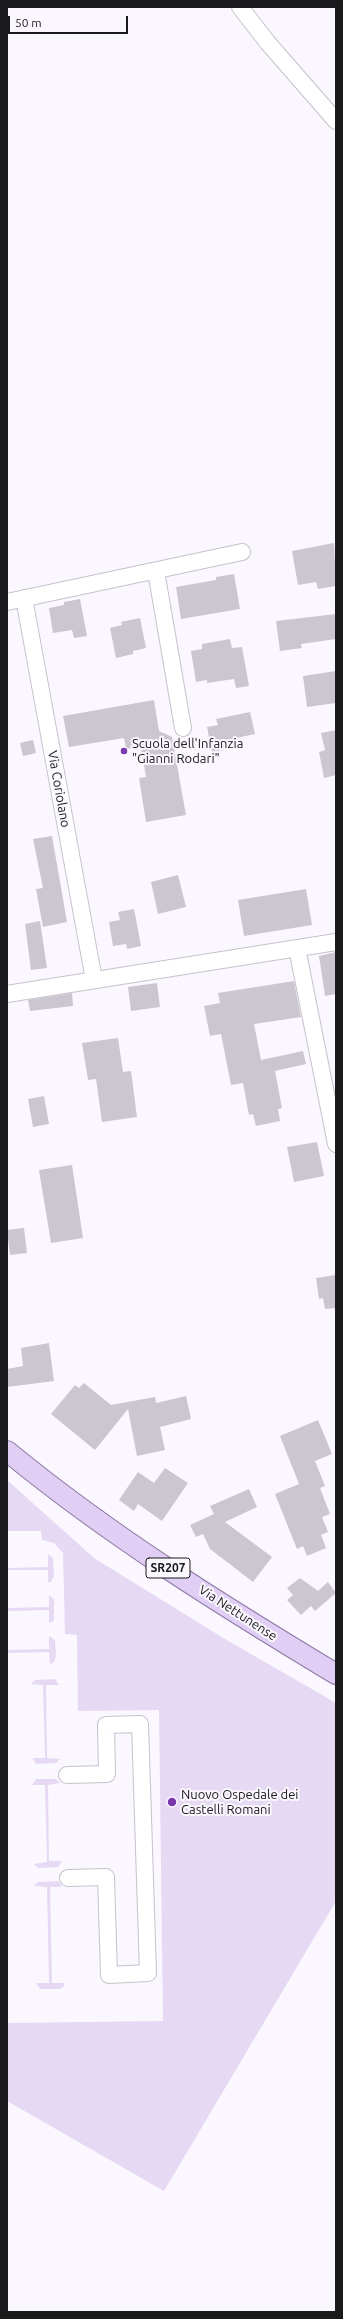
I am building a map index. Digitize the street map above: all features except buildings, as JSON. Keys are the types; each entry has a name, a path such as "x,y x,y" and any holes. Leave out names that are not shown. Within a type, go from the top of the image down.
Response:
{"main road":[{"name":"Via Nettunense","path":"7,1450 57,1490 128,1541 247,1619 336,1674"}],"street":[{"path":"240,7 277,53 336,121"},
{"path":"7,602 156,572 242,552"},
{"path":"156,572 183,728"},
{"name":"Via Coriolano","path":"24,598 94,980"},
{"path":"7,994 336,942"},
{"path":"296,948 336,1144"},
{"path":"67,1775 107,1774 106,1725 140,1724 148,1973 109,1975 106,1877 68,1878"}],"shaded area":[{"name":"Nuovo Ospedale dei Castelli Romani","path":"7,1480 94,1558 225,1639 336,1703 336,1901 164,2191 7,2101 7,2023 163,2021 159,1710 78,1711 77,1635 65,1634 63,1553 54,1543 42,1540 41,1531 7,1531"},
{"path":"48,1554 53,1558 54,1576 51,1582 48,1582 48,1570 7,1570 7,1568 48,1567"},
{"path":"49,1595 54,1599 54,1619 52,1622 49,1623 49,1610 7,1611 7,1608 49,1607"},
{"path":"49,1636 55,1640 56,1658 53,1663 50,1664 49,1652 7,1653 7,1650 49,1649"},
{"path":"55,1679 59,1685 46,1685 47,1758 60,1759 56,1763 36,1764 32,1758 45,1758 43,1685 31,1684 35,1680"},
{"path":"36,1779 56,1779 60,1783 48,1785 49,1861 62,1861 58,1867 38,1868 34,1864 47,1862 45,1785 32,1785"},
{"path":"58,1881 62,1887 50,1887 52,1983 64,1983 64,1986 60,1989 40,1989 36,1983 49,1983 47,1887 34,1886 38,1882"}],"place":[{"name":"Scuola dell'Infanzia \"Gianni Rodari\"","path":"124,751"},
{"name":"Nuovo Ospedale dei Castelli Romani","path":"172,1802"}]}
